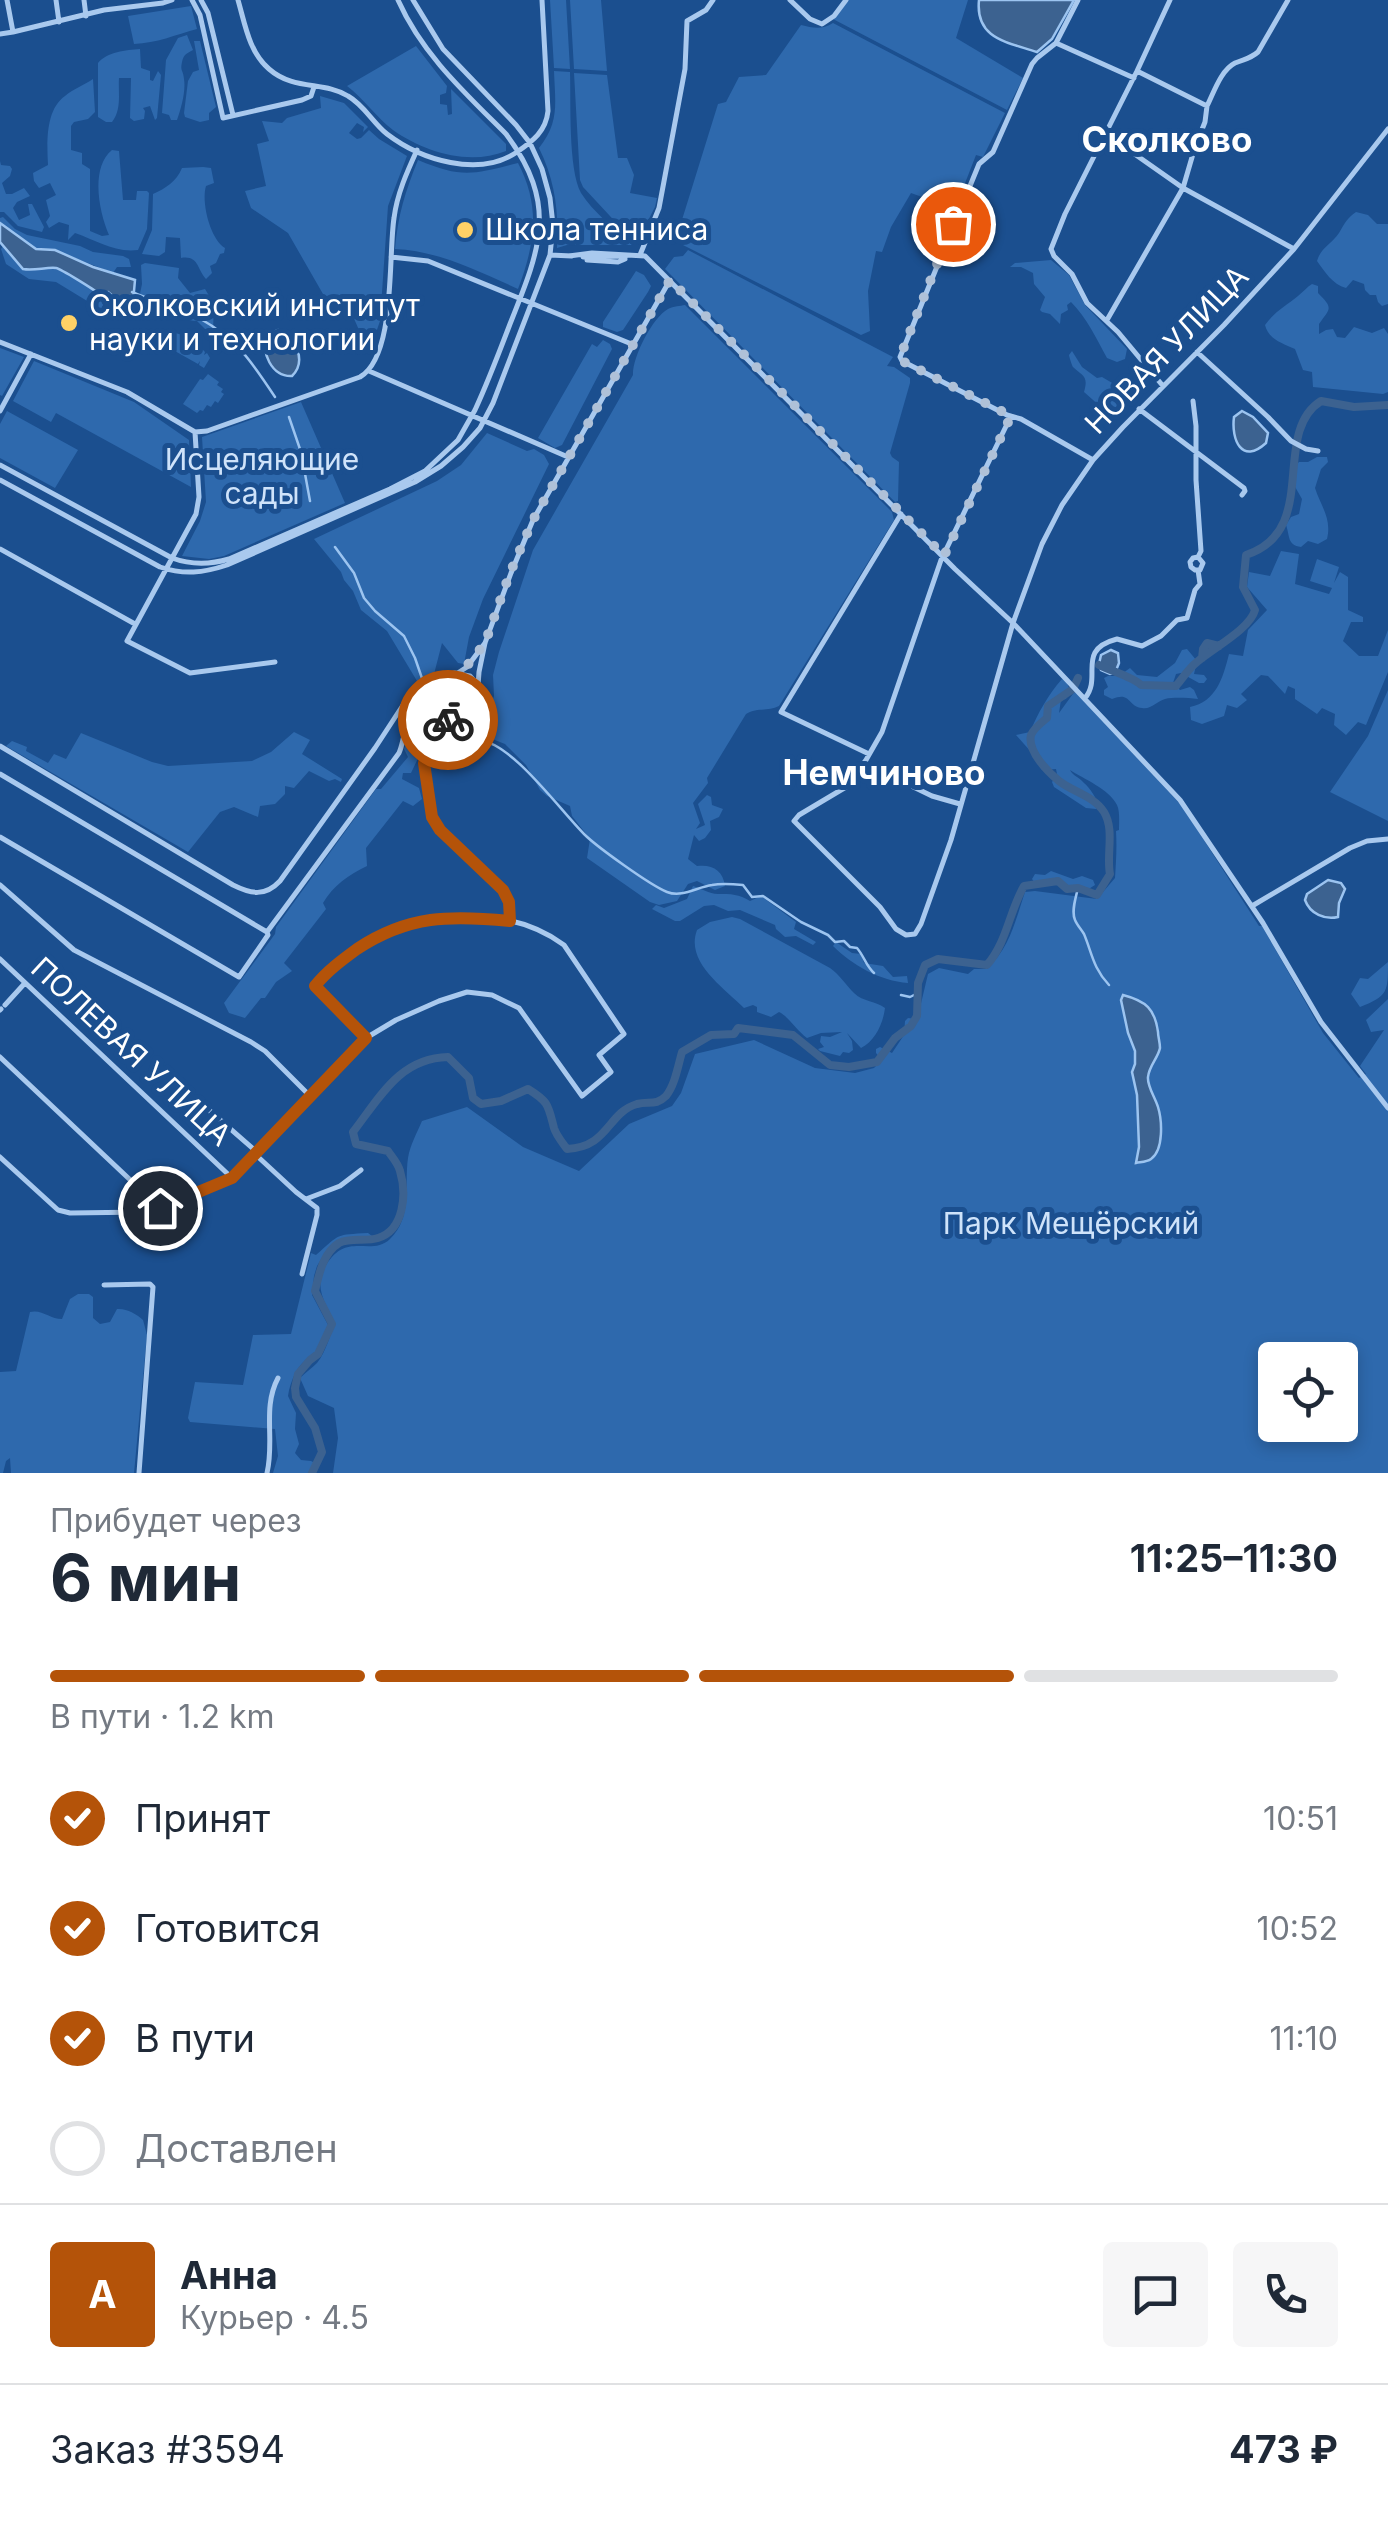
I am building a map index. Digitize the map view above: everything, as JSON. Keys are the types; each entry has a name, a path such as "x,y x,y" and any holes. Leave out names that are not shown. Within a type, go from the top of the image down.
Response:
{"street":[{"path":"7,0 13,32"},
{"path":"56,0 59,22"},
{"path":"84,0 86,16"},
{"path":"0,34 104,10 172,0"},
{"path":"192,0 200,16 222,118 302,100 311,96 314,87"},
{"path":"201,0 208,13 234,115"},
{"path":"238,0 248,36 272,72 286,80 349,96 385,132 417,150 449,162 472,165 503,160 530,143 544,128 548,114 542,0"},
{"path":"0,465 172,558 198,564 229,560 390,490 437,462 458,440 472,416 520,298 536,252 540,216 533,184 518,151 437,64 398,0"},
{"path":"0,480 166,569 199,573 227,565 392,493 430,474 474,436 484,421 550,255 550,198 530,143 442,50 413,0"},
{"path":"637,255 663,190 686,68 688,21 706,10 713,0"},
{"path":"790,0 810,19 822,24 846,0"},
{"path":"1078,0 1056,43 1032,64 993,152 979,164 900,357 1093,460"},
{"path":"1162,386 1107,320 1087,303 1072,274 1051,248 1170,0"},
{"path":"1107,320 1183,188 1207,106 1226,70 1258,52 1288,0"},
{"path":"204,35 212,33"},
{"path":"1056,43 1207,106"},
{"path":"207,51 216,49"},
{"name":"НОВАЯ УЛИЦА","path":"864,763 839,794 794,820 880,907 896,929 906,935 914,934 951,840 1013,623 1054,519 1093,460 1294,249 1388,128"},
{"path":"1106,134 1183,188 1294,249"},
{"path":"0,342 140,397 194,432 207,431 360,377 369,372 376,359 386,322 396,208 417,150"},
{"path":"550,255 644,256 1013,623 1192,814 1321,1022 1388,1108"},
{"path":"391,257 428,261 634,344"},
{"path":"432,690 454,706 464,708 473,704 478,695 485,643 523,542 670,280"},
{"path":"1197,352 1291,442 1318,452"},
{"path":"0,410 31,354"},
{"path":"369,372 568,457"},
{"path":"1085,698 1090,691 1092,659 1098,647 1117,639 1142,646 1161,636 1177,620 1188,618 1200,584 1198,570 1204,563 1198,558 1201,551 1193,401"},
{"path":"1139,409 1244,488 1242,495"},
{"path":"960,804 932,796 864,763 888,716 944,556 1011,416"},
{"path":"194,432 198,505 126,640 185,672 275,662"},
{"path":"45,505 52,494"},
{"path":"869,754 780,712 900,514"},
{"path":"0,549 135,624"},
{"path":"445,697 450,678 460,674 485,643"},
{"path":"460,674 470,676 478,684"},
{"path":"0,746 233,885 257,893 280,881 406,699 446,684"},
{"path":"454,706 424,763 432,817 440,830 503,890 509,902 510,921"},
{"path":"0,837 241,976 267,932 399,754 405,727 416,717 428,720 439,735"},
{"path":"0,774 267,932"},
{"path":"1252,906 1350,848 1367,840 1388,838"},
{"path":"0,885 74,950 251,1042 311,1096"},
{"path":"0,1158 58,1210 135,1212 160,1208 232,1178 366,1038 396,1020 453,996 467,992 492,995 518,1008 582,1096 610,1072 599,1055 624,1034 564,946 552,937 510,921 468,916 407,924 376,937 341,960 315,986 366,1038"},
{"name":"ПОЛЕВАЯ УЛИЦА","path":"0,959 232,1178"},
{"path":"2,1008 25,982"},
{"path":"0,1057 160,1208"},
{"path":"203,1105 315,1205 318,1212 302,1274"},
{"path":"306,1199 340,1186 361,1170"},
{"path":"104,1285 152,1286 139,1473"},
{"path":"267,1473 272,1451 269,1402 278,1378"}],"green space":[{"path":"550,0 566,0 570,69 554,68"},
{"path":"570,0 601,0 607,71 574,69"},
{"path":"848,0 968,0 956,38 1023,78 1007,110 833,19"},
{"path":"191,6 197,29 134,44 128,16"},
{"path":"833,23 1005,113 983,157 976,155 955,209 911,193 882,252 876,251 868,291 870,331 861,335 679,243 681,223 718,104 726,102 739,77 766,75 801,25 817,28"},
{"path":"187,35 193,50 183,59 183,100 177,120 171,120 162,113 166,60 178,38"},
{"path":"194,41 200,41 216,107 209,113 209,120 200,122 184,113 188,81 199,70"},
{"path":"416,46 447,86 446,93 440,95 440,104 447,105 448,115 452,114 451,89 506,144 506,151 462,157 419,145 393,130 347,86"},
{"path":"140,49 141,68 150,71 150,80 158,71 161,75 157,118 150,106 143,108 144,119 130,118 131,78 119,78 117,112 112,122 106,122 98,117 98,63 112,54"},
{"path":"554,71 570,72 572,152 581,193 632,245 557,248 555,197 539,148 553,120"},
{"path":"574,73 607,75 618,158 627,158 634,175 630,193 657,198 636,244 580,180"},
{"path":"93,79 95,112 71,126 71,150 82,153 82,164 90,169 90,231 109,235 102,215 99,179 105,158 112,150 119,151 123,200 136,200 137,191 149,193 147,229 138,250 113,248 75,233 68,240 69,225 59,222 49,228 46,200 56,195 50,183 39,188 34,181 33,173 48,165 49,128 58,102"},
{"path":"320,96 344,103 368,127 363,132 364,127 357,123 349,133 357,139 369,130 407,156 388,206 380,321 369,353 352,314 323,294 288,233 251,208 245,191 266,186 257,144 269,141 262,121 282,123 321,108"},
{"name":"Школа тенниса","path":"418,160 468,173 518,163 530,195 533,226 518,289 443,258 395,249 403,204"},
{"path":"0,161 12,169 2,183 6,194 24,188 30,196 13,208 19,220 30,215 28,204 32,204 44,227 42,232 18,226 0,212"},
{"path":"182,168 211,168 214,183 206,186 208,220 225,248 210,266 212,273 206,279 194,261 181,258 180,238 166,237 165,252 159,256 142,254 152,230 153,194 170,184"},
{"path":"1356,212 1368,215 1377,224 1388,224 1388,304 1382,306 1376,295 1365,290 1364,284 1353,280 1346,288 1341,286 1317,261"},
{"path":"3,217 27,235 123,256 129,259 131,267 117,267 113,273 55,250 36,249 0,223"},
{"path":"3,246 23,269 58,270 121,301 133,302 133,307 128,313 97,307 56,282 29,279 6,264"},
{"path":"688,250 893,357 887,366 910,378 890,453 899,462 898,501 665,269 674,257 683,256"},
{"path":"1051,260 1069,275 1085,305 1127,349 1125,359 1117,362 1107,358 1087,321 1071,302 1061,314 1060,324 1042,312 1045,297 1034,284 1033,273 1010,267 1015,263"},
{"path":"141,265 179,268 178,278 190,293 205,289 214,304 213,331 197,321 136,313"},
{"path":"636,271 651,286 648,292 623,330 603,327 603,322"},
{"path":"1312,284 1318,286 1318,293 1328,306 1319,324 1319,334 1333,329 1337,337 1345,338 1354,327 1372,333 1384,328 1388,334 1388,392 1313,387 1312,372 1303,370 1295,349 1270,334 1265,325 1269,320"},
{"path":"685,305 892,512 894,520 779,706 746,714 693,803 700,823 696,829 705,825 698,804 707,795 712,805 723,809 719,817 710,821 711,830 705,838 699,841 694,835 688,859 697,866 716,869 725,886 715,890 697,881 688,884 677,901 659,905 587,858 590,839 572,816 570,806 547,796 526,765 505,744 482,731 494,696 493,675 499,652 533,550 633,375 650,329 668,309"},
{"path":"161,331 185,337 200,347 204,355 207,353 210,358 204,368 200,361 198,364 157,341"},
{"path":"603,340 612,349 562,445 555,448 538,438 592,344 597,347"},
{"path":"0,348 24,357 2,396 0,395"},
{"path":"1072,351 1082,367 1114,384 1109,393 1112,399 1131,399 1120,418 1110,418 1106,409 1084,392 1085,379 1073,366 1069,355"},
{"path":"34,361 134,402 189,440 191,487 56,413 51,422 13,401"},
{"path":"208,374 219,382 224,394 218,403 215,401 197,413 183,404"},
{"name":"Исцеляющие сады","path":"301,402 345,503 224,556 182,556 206,502 202,437"},
{"path":"7,411 78,450 55,488 0,458 0,424"},
{"path":"487,433 527,451 534,449 549,464 483,599 464,664 458,663 442,643 433,678 423,687 387,631 361,610 341,572 314,539 437,481 461,465"},
{"path":"1327,457 1328,462 1321,469 1315,488 1327,519 1327,539 1296,546 1286,525 1299,514 1302,499 1294,485 1296,465"},
{"path":"1281,551 1299,554 1295,584 1329,594 1332,588 1310,581 1317,559 1339,567 1334,583 1340,572 1348,577 1348,610 1363,617 1363,622 1351,622 1343,641 1359,656 1378,656 1388,630 1388,672 1366,725 1358,722 1346,735 1334,725 1335,714 1322,708 1317,714 1295,699 1295,689 1288,686 1285,694 1268,676 1261,675 1241,694 1247,700 1237,708 1227,705 1224,716 1202,724 1191,720 1190,707 1212,694 1229,654 1243,656 1248,630 1267,610 1247,587 1249,572 1270,576"},
{"path":"1187,649 1197,661 1194,674 1207,679 1199,683 1181,673 1176,674 1173,683 1180,690 1190,687 1198,699 1165,699 1145,708 1126,698 1104,695 1108,687 1104,678 1119,676 1130,668 1137,675 1157,677"},
{"name":"Парк Мещёрский","path":"1062,679 1066,681 1070,690 1066,699 1061,700 1059,713 1075,691 1182,806 1262,926 1323,1033 1359,1078 1366,1074 1360,1066 1384,1030 1371,1032 1366,1020 1388,999 1388,1473 333,1473 338,1438 334,1408 308,1396 300,1378 319,1361 331,1331 321,1279 340,1250 382,1244 397,1230 405,1211 409,1153 422,1121 467,1107 523,1147 579,1171 629,1124 672,1106 695,1054 754,1040 815,1068 855,1073 874,1068 882,1060 876,1049 892,1053 904,1035 905,1021 918,1016 928,974 939,968 968,974 974,969 987,969 995,961 1011,934 1025,892 1097,899 1115,878 1119,814 1113,799 1070,770 1093,793 1099,805 1096,809 1086,808 1054,787 1056,769 1042,770 1016,735 1030,732"},
{"path":"1388,690 1388,821 1330,792 1368,736"},
{"path":"294,732 310,740 302,754 342,779 341,782 309,771 294,788 285,786 285,794 275,804 260,806 258,817 234,807 220,812 188,852 6,746 12,741 27,747 26,751 48,763 54,754 66,759 81,733 168,766 252,761 271,752"},
{"path":"407,741 422,750 411,773 403,773 402,779 419,788 422,799 413,806 403,801 366,848 367,866 342,881 327,897 323,903 326,909 284,963 292,971 276,982 245,1018 229,1013 224,1003 376,789 381,789 408,757 404,749"},
{"path":"1051,871 1073,879 1082,876 1095,885 1087,890 1058,879 1035,883 1032,879 1035,874"},
{"path":"693,886 750,901 761,896 796,922 794,929 816,942 813,945 796,936 785,937 775,925 740,910 704,906 675,921 652,909 687,899"},
{"path":"732,917 830,968 858,996 885,1008 870,1041 861,1048 847,1033 853,1050 849,1053 840,1056 820,1051 824,1047 821,1036 842,1032 807,1038 779,1012 771,1017 757,1012 753,1005 744,1008 708,973 696,953 697,930"},
{"path":"836,942 861,954 864,963 883,966 893,977 907,976 908,983 858,966 833,946"},
{"path":"1388,962 1385,992 1360,1007 1351,994 1360,978 1368,979"},
{"path":"339,1236 372,1236 338,1242 322,1258 314,1276 312,1295 328,1325 327,1334 296,1372 288,1396 296,1413 299,1444 295,1453 301,1460 315,1463 311,1473 273,1473 278,1456 275,1429 190,1422 195,1382 243,1385 253,1335 291,1334 311,1253 316,1255"},
{"path":"78,1294 93,1297 93,1318 100,1324 110,1322 117,1309 143,1320 147,1335 134,1473 11,1473 10,1458 0,1473 0,1372 16,1371 30,1312 62,1319 70,1299"}],"shaded area":[{"path":"979,0 1074,0 1052,39 1037,52 988,31 979,13"},
{"path":"0,223 36,249 55,250 135,280 133,302 123,302 108,292 99,294 56,268 23,269 0,242"},
{"path":"278,330 290,338 297,350 299,363 292,376 273,368 267,356 267,335"},
{"path":"1242,411 1268,433 1266,443 1258,449 1245,451 1236,441 1234,417"},
{"path":"1111,650 1118,653 1119,663 1115,673 1110,674 1101,670 1099,664 1101,655"},
{"path":"1328,880 1341,883 1345,889 1338,917 1318,915 1305,900 1307,894"},
{"path":"1123,995 1138,1000 1152,1012 1160,1046 1148,1077 1159,1113 1160,1142 1151,1159 1136,1163 1137,1095 1132,1072 1135,1051 1128,1033"}],"waterway":[{"path":"132,292 191,314 224,334 251,362 275,397"},
{"path":"1099,665 1141,685 1176,686 1194,665 1239,631 1255,610 1243,587 1246,555 1269,543 1282,525 1289,504 1298,435 1306,416 1321,401 1354,407 1388,405"},
{"path":"289,417 301,452 310,501"},
{"path":"335,547 354,573 364,598 404,636 425,687"},
{"path":"1202,658 1207,643 1219,646"},
{"path":"312,1473 322,1452 295,1388 298,1374 318,1354 332,1324 315,1291 320,1271 329,1252 339,1243 387,1234 398,1219 403,1200 399,1168 388,1151 356,1144 353,1132 382,1093 417,1064 448,1057 469,1078 473,1098 481,1104 501,1101 528,1089 540,1097 567,1149 581,1147 600,1136 627,1108 666,1096 682,1052 711,1035 734,1034 738,1028 793,1035 830,1065 849,1067 877,1062 917,1016 918,983 925,965 938,959 987,965 999,947 1024,886 1058,881 1067,889 1078,888 1097,895 1110,874 1109,827 1104,812 1049,772 1035,754 1031,741 1034,730 1047,718 1048,706 1073,689 1078,678"},
{"path":"425,699 436,705 440,726"},
{"path":"448,730 473,735 507,754 591,840 659,888 678,894 716,884 743,885 752,897 763,896 835,942 844,941 857,948 874,973"},
{"path":"1078,888 1075,920 1109,985"},
{"path":"901,995 910,997 918,993"}],"way so far":[{"path":"448,720 454,706 445,697 446,682 460,674 485,643 533,520 670,280 944,556 1011,416 900,357 953,224"}],"place":[{"name":"Школа тенниса","path":"465,230"},
{"name":"Сколковский институт науки и технологии","path":"69,323"}],"district":[{"name":"Сколково","path":"1167,140"},
{"name":"Немчиново","path":"884,773"}],"route":[{"path":"160,1208 232,1178 366,1038 315,986 341,960 376,937 407,924 468,916 510,921 509,902 503,890 440,830 432,817 424,763 448,720"}]}
